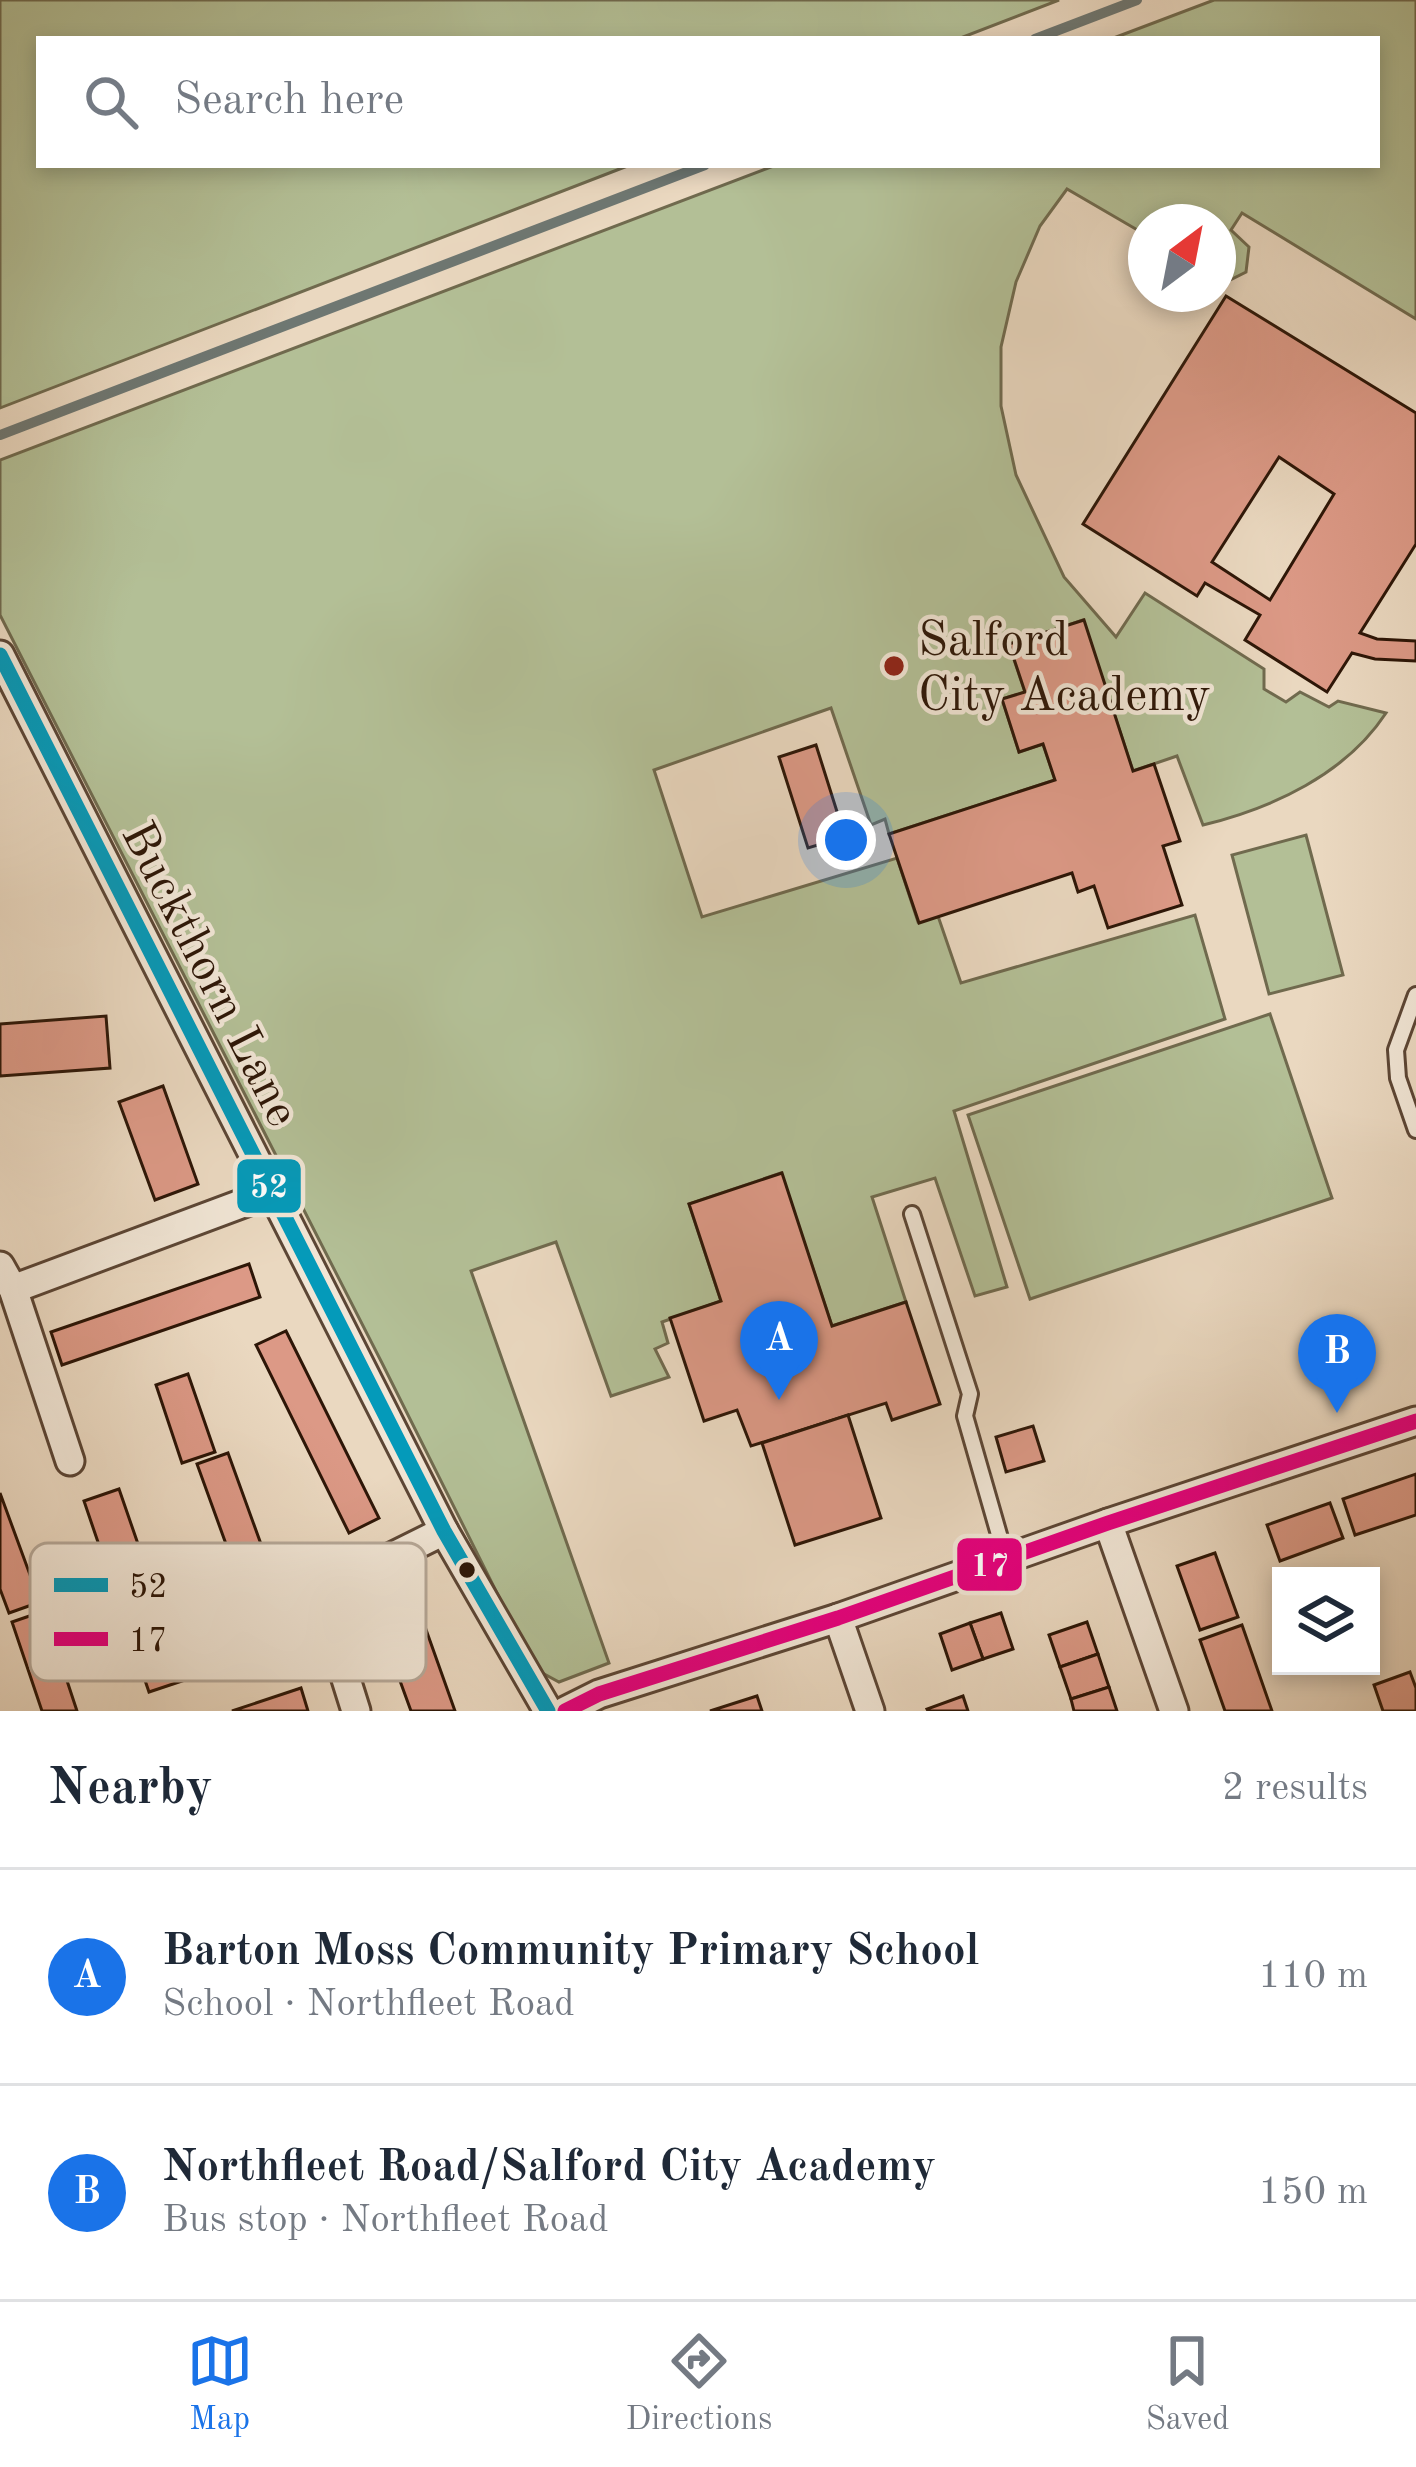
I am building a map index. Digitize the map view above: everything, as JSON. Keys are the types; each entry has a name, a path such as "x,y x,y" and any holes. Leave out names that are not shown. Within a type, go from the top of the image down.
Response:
{"street":[{"name":"Buckthorn Lane","path":"0,655 444,1531 548,1711"},
{"path":"70,1461 6,1278 273,1192"},
{"path":"565,1711 599,1694 838,1618 1108,1522 1416,1421"},
{"path":"1108,1522 1174,1711"},
{"path":"420,1543 444,1531"},
{"path":"838,1618 870,1711"},
{"path":"347,1681 356,1711"}],"lane":[{"path":"1416,995 1396,1050 1398,1078 1416,1130"},
{"path":"912,1214 970,1394 965,1416 1006,1559"}],"green space":[{"path":"0,0 1059,0 966,36 36,36 36,168 622,168 0,408"},
{"path":"1214,0 1416,0 1416,319 1242,213 1236,222 1236,204 1128,204 1128,225 1067,189 1040,226 1016,282 1001,347 1001,406 1016,475 1064,577 1116,637 1145,593 1264,669 1264,689 1286,702 1300,692 1329,707 1338,701 1386,713 1370,735 1306,786 1256,809 1203,825 1177,756 1133,771 1083,620 1009,645 1025,692 1002,699 1019,752 1043,744 1055,780 889,834 885,819 871,825 831,708 654,770 702,917 897,858 918,922 938,916 961,983 1195,915 1225,1019 954,1111 1007,1287 975,1296 935,1178 872,1197 906,1302 832,1326 781,1173 689,1204 721,1301 662,1322 668,1343 655,1349 669,1377 611,1396 556,1242 471,1271 609,1663 559,1682 535,1669 0,615 0,460 768,168 1380,168 1380,36 1119,36"},
{"path":"1236,235 1249,247 1246,272 1236,277"},
{"path":"1306,835 1343,975 1269,994 1232,855"},
{"path":"1270,1014 1332,1198 1030,1299 968,1115"}],"building":[{"path":"1236,302 1416,413 1416,544 1360,633 1416,641 1416,661 1352,653 1327,692 1245,640 1260,615 1205,583 1197,596 1083,524 1216,312 1236,312","holes":["1279,457 1334,494 1270,600 1212,562"]},
{"path":"1084,620 1133,771 1154,764 1180,841 1163,846 1182,905 1108,928 1094,886 1078,892 1072,873 919,923 889,834 1055,780 1043,744 1019,752 1002,699 1025,692 1009,644"},
{"path":"816,745 845,837 808,848 779,757"},
{"path":"106,1016 110,1068 0,1076 0,1024"},
{"path":"163,1086 198,1184 155,1200 119,1102"},
{"path":"782,1173 832,1326 906,1302 940,1404 892,1420 886,1403 751,1446 737,1410 704,1421 670,1318 721,1301 689,1204"},
{"path":"249,1264 260,1297 62,1365 51,1332"},
{"path":"286,1331 379,1518 349,1533 256,1345"},
{"path":"188,1374 215,1452 182,1463 156,1385"},
{"path":"848,1415 881,1518 795,1545 762,1443"},
{"path":"1033,1426 1044,1461 1006,1472 996,1437"},
{"path":"228,1453 261,1543 226,1543 197,1464"},
{"path":"1416,1474 1416,1515 1355,1535 1343,1499"},
{"path":"119,1489 138,1543 98,1543 84,1501"},
{"path":"0,1493 30,1575 30,1606 9,1613 0,1589"},
{"path":"1330,1503 1343,1538 1280,1561 1267,1525"},
{"path":"1215,1553 1238,1617 1200,1630 1177,1566"},
{"path":"1001,1613 1013,1649 983,1659 970,1623"},
{"path":"30,1616 30,1675 12,1622"},
{"path":"1087,1622 1098,1654 1060,1667 1049,1635"},
{"path":"970,1623 983,1659 952,1670 940,1634"},
{"path":"1242,1625 1272,1711 1225,1711 1200,1640"},
{"path":"426,1630 455,1711 411,1711 400,1681 426,1681"},
{"path":"1098,1654 1109,1687 1071,1699 1060,1667"},
{"path":"1410,1672 1416,1711 1383,1711 1374,1685"},
{"path":"32,1681 67,1681 77,1711 42,1711"},
{"path":"145,1681 182,1681 149,1692"},
{"path":"1109,1687 1117,1711 1074,1711 1071,1699"},
{"path":"301,1688 308,1711 232,1711"},
{"path":"757,1696 762,1711 710,1711"},
{"path":"963,1696 968,1711 927,1709"}],"waterway":[{"path":"1043,36 1137,0"},
{"path":"0,435 697,168"}],"transit line":[{"name":"52","path":"0,655 444,1531 548,1711"},
{"name":"17","path":"565,1711 599,1694 838,1618 1416,1421"}],"place":[{"name":"Salford City Academy","path":"894,666"},
{"name":"Barton Moss Community Primary School","path":"779,1400"},
{"name":"Northfleet Road/Salford City Academy","path":"1337,1413"}]}
